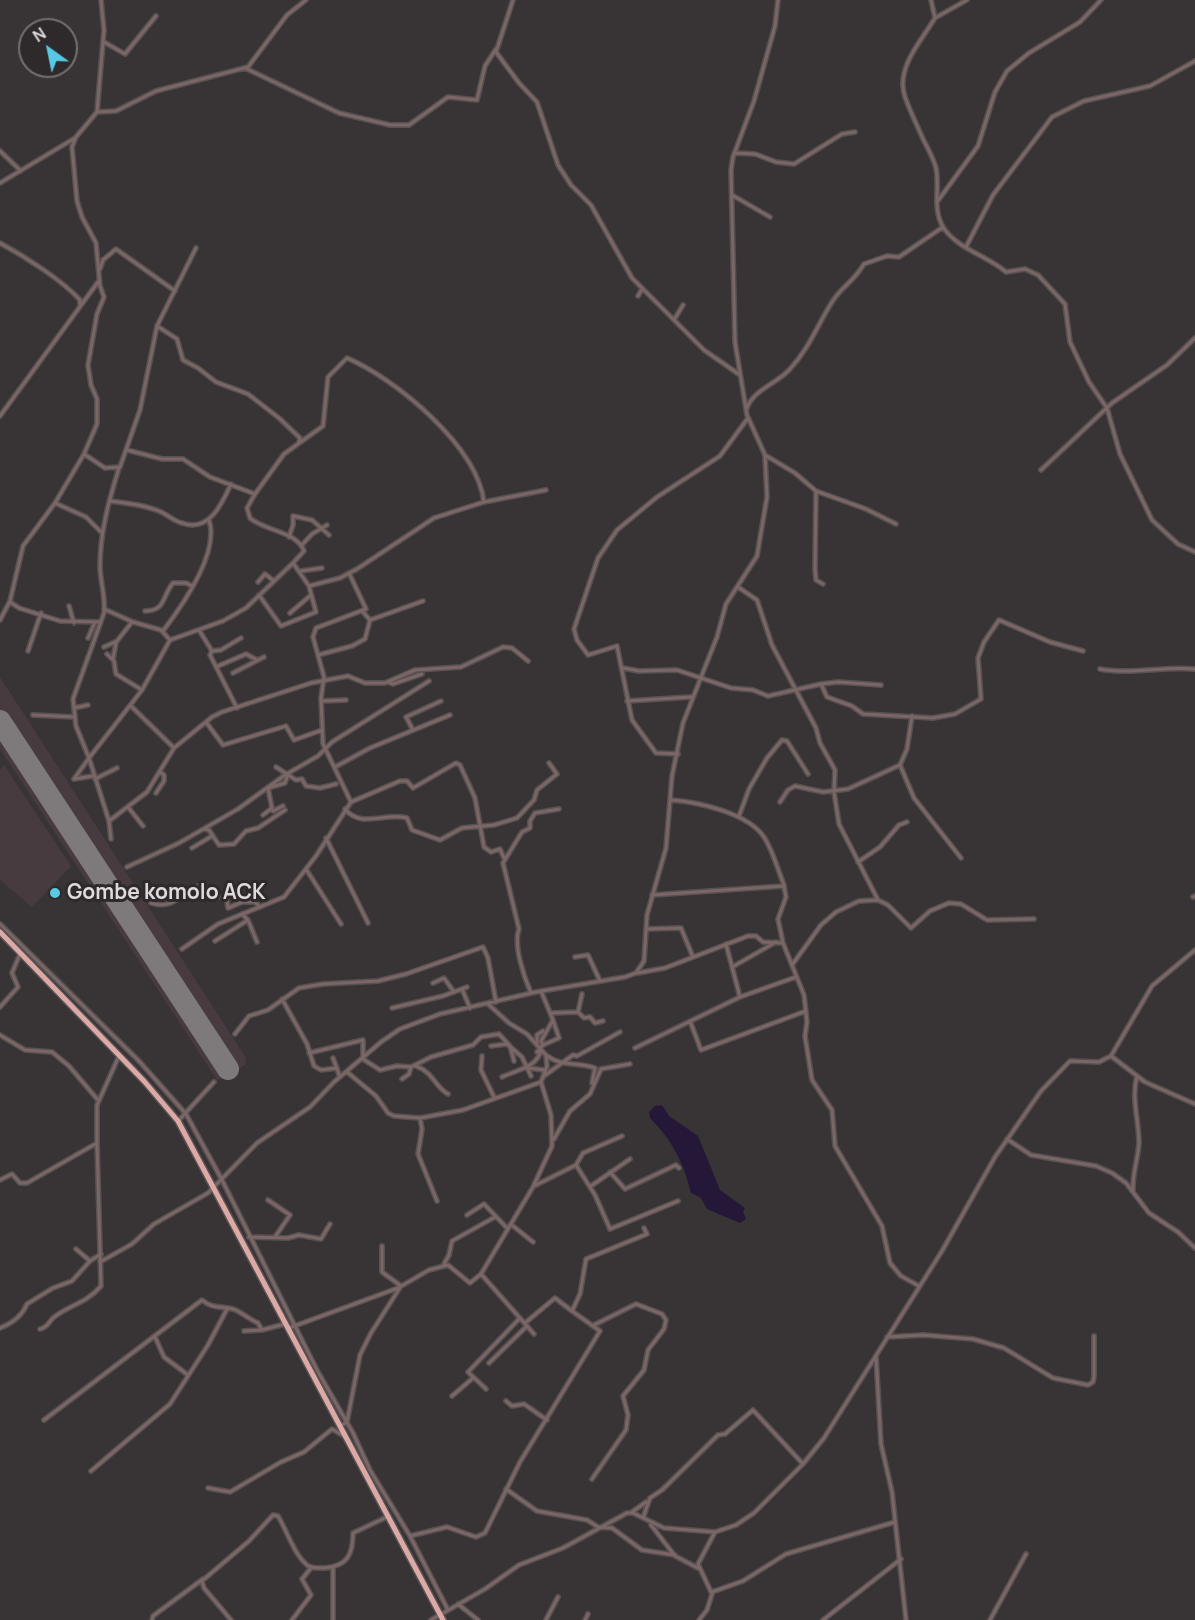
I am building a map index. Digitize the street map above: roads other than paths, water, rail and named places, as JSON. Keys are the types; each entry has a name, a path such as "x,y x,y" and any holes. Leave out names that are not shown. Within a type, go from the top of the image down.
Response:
{"highway":[{"path":"0,932 120,1055 178,1122 442,1617"}],"street":[{"path":"0,620 6,603 10,602 21,550 55,504 84,454 98,416 97,399 91,385 88,365 97,314 105,301 95,237 82,217 77,201 72,147 76,137 97,112 104,42 101,0"},
{"path":"245,68 339,113 399,126 414,122 436,103 448,97 477,100 481,76 496,49 513,0"},
{"path":"636,974 644,962 645,929 666,848 672,776 683,723 717,638 726,604 757,556 766,497 765,455 746,410 732,318 731,170 775,26 777,0"},
{"path":"931,0 935,18"},
{"path":"967,0 935,18 917,43 907,66 904,92 934,163 937,181 936,203 943,227 966,247 993,261 1007,273 1025,269 1038,275 1054,292 1066,309 1070,342 1089,382 1107,408 1120,454 1152,520 1173,540 1195,552"},
{"path":"936,203 978,146 995,92 1007,71 1029,53 1080,22 1101,0"},
{"path":"97,112 116,111 156,91 245,68 255,61 287,15 303,1"},
{"path":"104,42 125,54 156,16"},
{"path":"496,49 519,83 537,102 558,165 572,185 591,205 632,278 715,359 740,375"},
{"path":"966,247 993,195 1048,120 1057,112 1108,94 1150,86 1195,61"},
{"path":"735,153 754,154 776,162 794,164 842,134 855,132"},
{"path":"0,183 76,137"},
{"path":"0,151 21,171"},
{"path":"732,195 770,217"},
{"path":"746,410 754,396 785,374 806,351 829,306 838,294 854,280 864,264 887,256 899,257 943,227"},
{"path":"0,243 19,253 68,289 80,300 80,304"},
{"path":"111,838 109,822 75,717 75,690 104,609 100,580 102,534 119,468 140,410 157,326 196,248"},
{"path":"100,270 103,260 116,249 175,291"},
{"path":"0,416 80,304 100,280"},
{"path":"638,296 642,289"},
{"path":"674,320 683,305"},
{"path":"157,326 177,339 183,360 216,382 248,394 279,418 300,438 299,441"},
{"path":"1041,470 1107,408 1167,365 1195,338"},
{"path":"117,768 94,777 74,779 142,690 170,640 239,612 259,596 304,551 289,537 250,518 247,508 278,459 299,441 323,426 328,377 347,358 387,382 428,412 476,474 484,502"},
{"path":"678,754 654,752 632,720 617,646 588,655 574,632 598,558 621,525 636,516 657,497 720,456 748,418"},
{"path":"127,450 162,459 183,459 210,477 255,494"},
{"path":"84,454 103,467 119,468"},
{"path":"765,455 795,473 816,491 866,509 896,524"},
{"path":"110,501 159,510 185,524 209,520 219,509 231,484"},
{"path":"309,586 349,573 434,518 484,502 546,490"},
{"path":"816,491 815,569 816,580 824,584"},
{"path":"55,504 86,517 102,534"},
{"path":"289,537 293,516 312,520 329,535"},
{"path":"163,631 192,586 212,540 209,520"},
{"path":"301,546 327,525"},
{"path":"259,596 281,626 316,612 309,586 301,571 293,563"},
{"path":"258,582 265,574 266,568"},
{"path":"301,571 322,568"},
{"path":"349,573 366,609 316,628 313,637 324,676 321,701 325,747 351,802"},
{"path":"265,574 274,580"},
{"path":"145,611 154,611 163,605 173,583 186,582 192,586"},
{"path":"737,587 757,600 772,645 799,691 802,703 816,728 822,750 834,767 834,792 839,824 879,900 899,914 911,928 930,911 949,903 961,904 987,920 1034,919"},
{"path":"290,613 311,595"},
{"path":"370,620 423,601"},
{"path":"10,602 19,608 41,613 60,621 100,622"},
{"path":"69,606 74,623"},
{"path":"104,609 132,622 163,631 170,640"},
{"path":"363,612 370,620"},
{"path":"28,651 31,636 41,613"},
{"path":"318,655 352,646 365,639 370,620"},
{"path":"821,684 826,697 852,706 863,714 949,717 981,699 978,658 984,642 999,620 1050,642 1083,651"},
{"path":"88,638 95,622"},
{"path":"132,622 116,642 113,659 116,674 142,690"},
{"path":"199,630 212,651 210,655 237,708"},
{"path":"212,651 221,650 241,638"},
{"path":"104,647 116,642"},
{"path":"388,682 416,670 461,667 503,646 512,648 528,661"},
{"path":"107,654 113,659"},
{"path":"216,667 246,654 257,660"},
{"path":"233,673 264,657"},
{"path":"1100,669 1123,672 1165,667 1195,669"},
{"path":"623,668 639,671 677,670 731,688 753,690 768,696 838,682 880,685"},
{"path":"109,822 147,792 174,748 215,715 276,696 295,687 348,676 365,683 388,682 393,684 422,674"},
{"path":"127,867 202,830 318,756 325,747 405,694 429,681"},
{"path":"627,701 692,697"},
{"path":"321,701 346,700"},
{"path":"413,730 406,717 441,701"},
{"path":"74,708 88,705"},
{"path":"130,706 174,748"},
{"path":"33,715 75,717"},
{"path":"335,767 370,748 450,715"},
{"path":"780,802 788,790 795,786 834,792 851,788 900,765 907,749 912,716"},
{"path":"206,722 223,745 286,726 294,740 322,730"},
{"path":"739,816 749,789 767,758 778,749 782,740 787,741 808,774"},
{"path":"182,949 218,924 284,897 306,869 351,802 400,781 407,781 413,788 456,763 460,765 475,798 484,847 491,852 500,849 504,858 507,887 519,929 516,937 521,956 521,969 531,993"},
{"path":"345,809 355,819 361,821 390,815 407,818 412,830 440,840 462,828 494,825 517,818 534,800 537,790 557,774 549,763"},
{"path":"900,765 914,798 961,858"},
{"path":"276,767 296,780 302,779 306,786 320,788 336,784"},
{"path":"156,793 164,781 164,775 160,772"},
{"path":"268,788 274,811"},
{"path":"671,800 739,816 764,837 785,886 786,897 778,919 783,943 804,995 805,1036 812,1080 832,1110 835,1146 882,1226 890,1263 901,1276 919,1286"},
{"path":"263,815 283,806"},
{"path":"128,807 143,826"},
{"path":"504,858 522,832 530,828 530,821 536,813 559,809"},
{"path":"202,830 208,829 219,845 234,844 246,831 258,828 274,811 285,810"},
{"path":"858,862 883,843 899,825 907,822"},
{"path":"192,848 212,836"},
{"path":"326,838 368,923"},
{"path":"306,869 341,924"},
{"path":"151,903 163,907 172,904 198,886 227,900 228,908 242,902 255,902 260,907"},
{"path":"652,895 785,886"},
{"path":"792,965 821,925 833,915 859,901 879,900"},
{"path":"242,914 248,920 257,942"},
{"path":"215,941 248,920"},
{"path":"0,924 139,1061 186,1114 370,1470 410,1536 448,1610"},
{"path":"645,929 681,928 693,957"},
{"path":"100,1262 121,1252 154,1224 214,1188 257,1143 310,1107 340,1077 381,1042 411,1024 531,993 665,968 748,936 759,937 763,942 783,943"},
{"path":"734,966 776,942"},
{"path":"726,944 734,966 740,997"},
{"path":"235,1034 249,1016 268,1010 299,988 363,983 406,974 484,947 496,1002"},
{"path":"630,1512 664,1528 715,1532 736,1525 749,1517 803,1464 827,1434 942,1251 968,1202 1026,1110 1066,1064 1079,1059 1099,1062 1111,1056 1152,986 1195,950"},
{"path":"0,1007 18,987 12,974 21,952"},
{"path":"575,957 588,955 600,981"},
{"path":"635,1048 740,997 796,977"},
{"path":"433,983 444,978 454,992"},
{"path":"392,1008 467,987"},
{"path":"462,989 470,1008"},
{"path":"539,1050 543,1045 559,1038 552,1013 541,991"},
{"path":"578,1012 582,994"},
{"path":"282,999 307,1044 314,1066 337,1068"},
{"path":"488,1004 537,1044"},
{"path":"690,1021 701,1050 806,1011"},
{"path":"552,1013 578,1012 584,1018 590,1017 595,1023 603,1021"},
{"path":"502,1077 527,1068 539,1057 537,1035 554,1020"},
{"path":"543,1045 541,1041 544,1030"},
{"path":"544,1076 573,1055 577,1056 620,1032"},
{"path":"363,1059 381,1070 397,1066 413,1066 472,1045 481,1036 499,1034 522,1058 531,1076"},
{"path":"0,1035 25,1050 52,1052 69,1066 98,1100"},
{"path":"309,1053 363,1040 363,1059"},
{"path":"491,1046 510,1046"},
{"path":"510,1046 514,1061"},
{"path":"444,1264 453,1268 470,1283 481,1274 533,1187 565,1118 575,1104 590,1094 595,1068 581,1063 562,1064 539,1050"},
{"path":"40,1329 100,1288 98,1100 120,1055"},
{"path":"546,1055 544,1076 541,1082 552,1115 553,1140"},
{"path":"482,1056 482,1070 494,1097"},
{"path":"1111,1056 1155,1087 1195,1104"},
{"path":"333,1058 340,1077"},
{"path":"592,1087 601,1069 630,1064"},
{"path":"402,1079 409,1074 413,1066"},
{"path":"413,1066 432,1075 443,1091 448,1094"},
{"path":"527,1068 544,1070"},
{"path":"347,1072 376,1096 394,1116 420,1118 453,1113 541,1082"},
{"path":"1134,1192 1133,1169 1139,1142 1136,1120 1137,1076"},
{"path":"178,1122 214,1082"},
{"path":"420,1118 422,1130 418,1154 437,1201"},
{"path":"533,1187 576,1165 583,1154 622,1136"},
{"path":"1007,1139 1031,1155 1102,1168 1123,1180 1149,1213 1178,1232 1195,1248"},
{"path":"0,1180 12,1174 20,1183 27,1183 97,1143"},
{"path":"591,1186 630,1159"},
{"path":"576,1165 591,1186 610,1229 678,1201"},
{"path":"610,1172 625,1190 676,1165 679,1168"},
{"path":"268,1200 290,1215 273,1238"},
{"path":"467,1215 484,1204 495,1217 533,1242"},
{"path":"244,1331 295,1326 401,1286 444,1264 452,1241 495,1217"},
{"path":"249,1237 273,1238 299,1235 322,1238 330,1224"},
{"path":"572,1311 580,1294 586,1259 637,1240 647,1234 644,1228"},
{"path":"382,1246 382,1272 401,1286"},
{"path":"76,1249 90,1261"},
{"path":"0,1328 19,1317 27,1304 78,1276 90,1261 101,1254"},
{"path":"481,1274 534,1334"},
{"path":"340,1426 347,1422 360,1355 371,1332 401,1286"},
{"path":"410,1536 445,1527 476,1537 482,1535 492,1522 506,1489 599,1333 599,1329 555,1298 489,1363"},
{"path":"44,1420 202,1300 212,1307 238,1311 247,1319 258,1323 262,1330"},
{"path":"592,1479 626,1430 628,1415 623,1396 644,1370 648,1350 664,1329 666,1320 662,1314 636,1304 594,1325"},
{"path":"91,1471 170,1404 227,1309"},
{"path":"486,1389 468,1372 520,1318"},
{"path":"887,1337 923,1335 974,1339 1001,1347 1053,1378 1088,1385 1093,1382 1094,1376 1094,1336"},
{"path":"155,1336 164,1357 188,1375"},
{"path":"876,1354 881,1444 892,1492 906,1620"},
{"path":"452,1396 473,1377"},
{"path":"506,1401 512,1406 524,1404 547,1420"},
{"path":"431,1620 442,1617 448,1610 485,1589 519,1565 563,1548 598,1527 630,1512 648,1500 718,1435 725,1434 753,1410 803,1464"},
{"path":"208,1488 230,1492 281,1461 303,1452 332,1430 338,1431 347,1439"},
{"path":"506,1489 537,1511 579,1517 598,1527 612,1528 642,1550 675,1555 698,1568 712,1592 704,1615 699,1620"},
{"path":"643,1518 648,1500"},
{"path":"231,1620 202,1583 249,1541 275,1513 298,1554 311,1568 333,1568 344,1563 349,1557 352,1533 389,1516"},
{"path":"648,1521 675,1555"},
{"path":"712,1592 743,1581 786,1554 895,1522"},
{"path":"698,1568 700,1557 715,1532"},
{"path":"990,1620 1026,1554"},
{"path":"823,1620 901,1559"},
{"path":"292,1620 311,1595 302,1579 311,1568"},
{"path":"333,1568 333,1620"},
{"path":"152,1620 153,1616 197,1581 205,1579"},
{"path":"546,1620 558,1597"},
{"path":"458,1604 478,1620"},
{"path":"585,1620 588,1614"},
{"path":"704,1615 706,1620"}],"place":[{"name":"Gombe komolo ACK","path":"55,893"}]}
